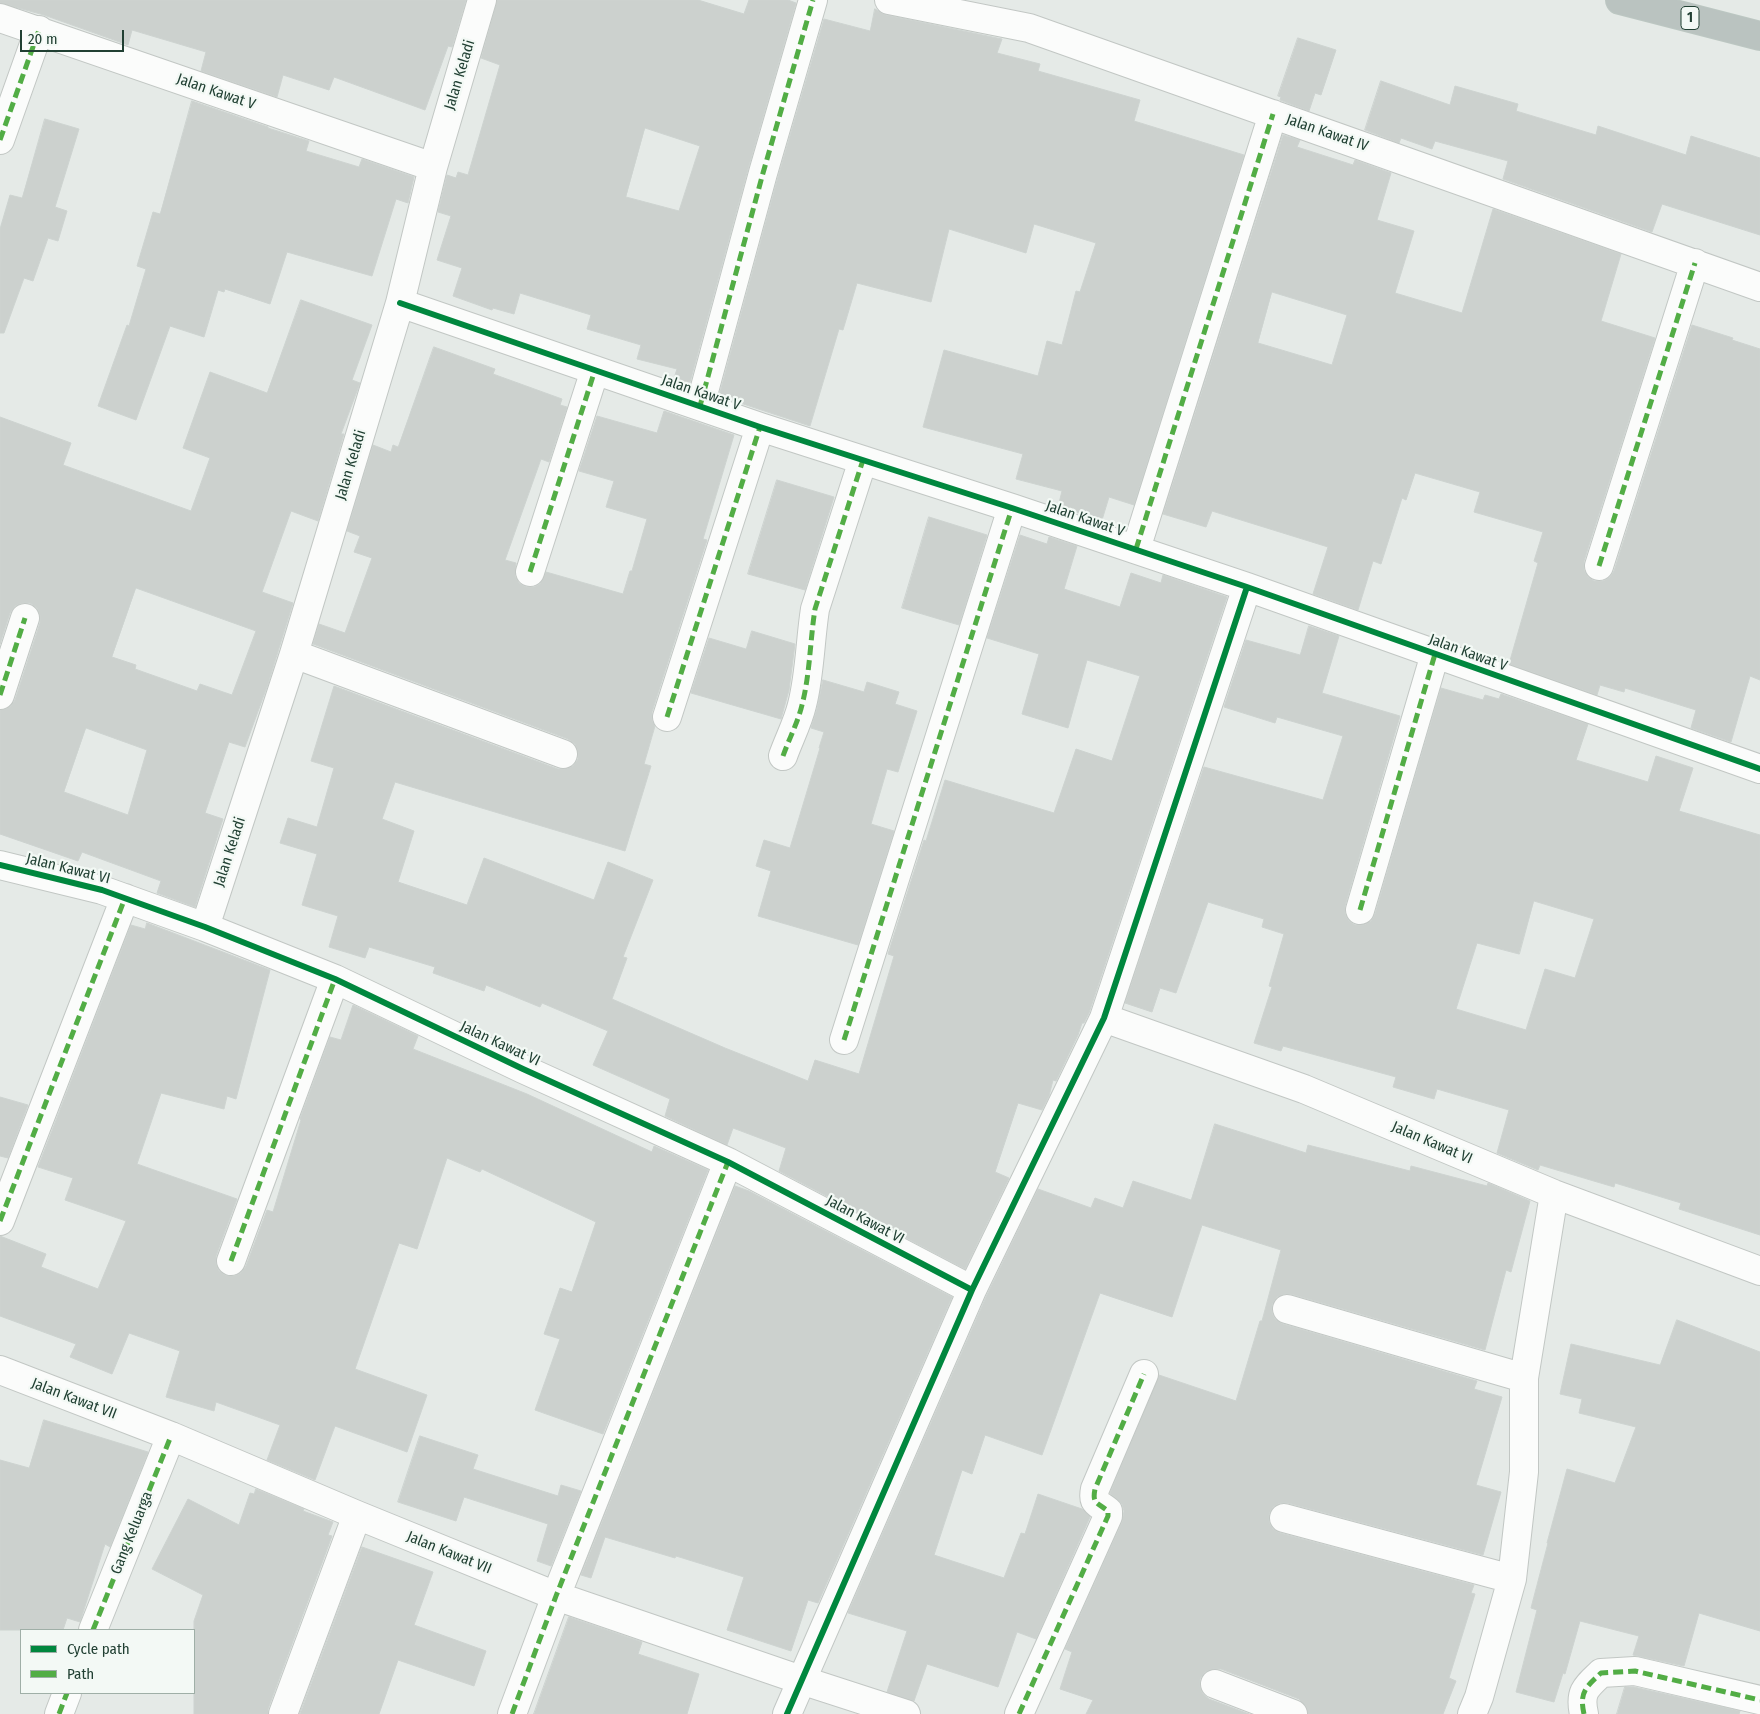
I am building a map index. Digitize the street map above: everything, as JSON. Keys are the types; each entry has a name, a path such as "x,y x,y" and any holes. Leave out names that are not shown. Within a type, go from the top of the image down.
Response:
{"highway":[{"name":"1","path":"1620,0 1760,36"}],"street":[{"name":"Jalan Keladi","path":"205,927 294,654 400,303 433,167 482,0"},
{"path":"700,406 763,173 813,0"},
{"name":"Jalan Kawat IV","path":"888,0 1029,28 1244,106 1273,114 1760,287"},
{"name":"Jalan Kawat V","path":"0,18 433,167"},
{"path":"0,140 39,30"},
{"path":"1136,549 1273,114"},
{"path":"1599,566 1695,263"},
{"name":"Jalan Kawat V","path":"400,303 760,427 1247,586 1760,769"},
{"path":"530,572 595,370"},
{"path":"667,717 760,427"},
{"path":"783,756 802,706 815,609 863,460"},
{"path":"844,1040 1012,508"},
{"path":"787,1714 972,1290 1104,1018 1247,586"},
{"path":"0,695 24,618"},
{"path":"294,654 563,754"},
{"path":"1360,910 1435,654"},
{"name":"Jalan Kawat VI","path":"0,865 102,890 205,927 335,979 728,1162 972,1290"},
{"path":"0,1221 125,898"},
{"path":"231,1261 335,979"},
{"name":"Jalan Kawat VI","path":"1104,1018 1304,1089 1554,1194 1760,1271"},
{"path":"512,1714 556,1596 728,1162"},
{"path":"1472,1714 1512,1579 1524,1472 1524,1378 1554,1194"},
{"path":"1287,1309 1524,1378"},
{"name":"Jalan Kawat VII","path":"0,1370 170,1436 556,1596 906,1714"},
{"path":"1019,1714 1108,1516 1108,1511 1096,1503 1093,1498 1095,1489 1144,1374"},
{"name":"Gang Keluarga","path":"92,1629 170,1436"},
{"path":"283,1714 357,1515"},
{"path":"1284,1518 1512,1579"},
{"path":"1584,1714 1581,1702 1586,1686 1601,1673 1635,1671 1760,1700"},
{"path":"1215,1684 1293,1714"},
{"path":"59,1714 68,1694"}],"building":[{"path":"0,0 466,0 452,47 448,46 425,110 334,77 329,90 283,75 277,97 201,71 206,52 132,30 128,45 44,15 0,3"},
{"path":"497,0 698,0 744,14 749,0 788,0 796,3 748,169 689,386 673,381 677,369 637,359 641,345 587,329 591,315 520,293 514,314 493,308 492,310 453,296 462,268 437,260 451,216 438,212 447,175 456,178 458,172 468,175 500,65 481,58","holes":["645,128 700,146 679,211 626,197"]},
{"path":"875,9 886,15 1002,39 997,53 1040,64 1038,71 1140,100 1134,121 1244,155 1134,505 1109,497 1102,520 1058,507 1062,491 1016,479 1023,454 923,427 944,350 1038,376 1047,341 1062,345 1076,291 1080,292 1096,243 1034,224 1026,253 949,229 931,302 857,283 843,330 839,329 810,426 719,396 778,177 824,19 870,31"},
{"path":"1298,38 1336,50 1321,95 1315,93 1309,111 1280,100 1281,97 1278,96"},
{"path":"1381,81 1450,105 1455,86 1518,104 1516,111 1596,135 1598,126 1686,155 1691,136 1760,158 1760,235 1662,204 1652,232 1503,179 1508,161 1435,141 1432,149 1401,138 1399,143 1365,130"},
{"path":"192,101 309,141 306,151 359,167 362,159 414,177 408,203 396,199 372,276 287,252 270,304 225,289 224,292 218,290 204,337 170,326 136,420 98,406 127,325 129,326 146,269 137,266 153,212 160,214"},
{"path":"45,119 79,129 55,207 67,211 58,241 48,238 33,281 24,278 4,333 0,333 0,229 10,195 22,198"},
{"path":"1283,135 1300,140 1297,147 1353,165 1355,160 1391,173 1377,220 1414,231 1395,293 1462,313 1493,209 1621,254 1601,321 1655,338 1584,561 1584,570 1588,577 1594,581 1603,581 1610,577 1614,571 1692,325 1760,349 1760,680 1750,676 1731,742 1691,728 1696,710 1625,688 1624,692 1600,685 1597,695 1509,664 1538,563 1534,561 1543,532 1474,512 1480,492 1415,473 1406,500 1402,498 1381,564 1373,561 1358,610 1313,594 1328,547 1212,511 1206,527 1163,514","holes":["1272,292 1347,315 1332,365 1258,343"]},
{"path":"301,300 372,325 352,380 360,383 341,434 344,434 318,521 291,511 262,592 293,603 268,684 245,747 229,742 205,813 223,819 195,907 157,893 161,881 82,852 78,861 0,834 0,710 10,707 15,700 40,623 40,615 37,608 30,603 22,603 15,606 10,613 0,644 0,417 71,443 63,465 191,511 210,458 183,448 210,372 267,393","holes":["136,588 256,631 232,695 200,684 197,691 135,669 136,665 112,657","86,728 147,750 128,815 64,792"]},
{"path":"434,347 495,369 493,374 562,399 560,405 567,407 549,462 541,459 505,560 516,563 515,576 519,583 526,587 534,587 540,584 546,572 623,594 630,571 632,571 647,519 606,507 614,481 579,471 597,416 657,433 664,411 734,435 703,539 707,540 652,712 652,720 655,726 644,764 651,766 625,851 395,782 382,819 414,831 398,882 467,905 484,858 594,900 608,862 653,880 623,957 627,958 612,999 725,1048 808,1081 815,1060 859,1074 894,956 888,954 945,780 1054,813 1076,749 1112,761 1140,676 1087,660 1068,728 1022,714 1039,654 987,638 1020,535 1047,544 1049,537 1077,546 1064,589 1120,607 1131,573 1161,583 1163,575 1227,597 1089,1013 1084,1023 1082,1023 1056,1081 1053,1080 1049,1096 1042,1110 1018,1103 995,1172 1009,1178 965,1269 779,1171 786,1148 733,1128 727,1145 665,1116 670,1099 593,1065 608,1031 542,1003 540,1007 486,985 484,991 433,973 435,967 369,947 365,958 329,947 338,916 302,905 317,854 280,843 288,818 317,827 334,768 311,761 334,686 558,769 573,766 578,759 575,744 568,739 313,644 319,624 345,633 372,558 354,552 360,536 347,531 373,445 391,452 393,445 398,447"},
{"path":"777,480 834,497 805,590 748,574"},
{"path":"929,517 987,535 959,625 902,608"},
{"path":"1309,626 1339,636 1322,693 1400,716 1345,906 1345,914 1349,921 1355,925 1364,925 1371,921 1375,914 1441,688 1483,700 1485,695 1499,699 1501,694 1588,724 1576,760 1648,782 1656,756 1693,768 1679,811 1760,835 1760,1235 1679,1209 1681,1203 1615,1183 1614,1187 1540,1165 1538,1170 1497,1153 1509,1110 1437,1089 1434,1099 1393,1087 1396,1077 1283,1046 1281,1051 1254,1043 1272,987 1269,986 1284,934 1262,927 1264,919 1208,902 1176,993 1160,988 1152,1012 1125,1003 1204,767 1323,800 1343,736 1277,717 1275,723 1224,707 1246,640 1300,655","holes":["1534,901 1594,919 1575,978 1545,969 1526,1030 1456,1009 1477,943 1519,954"]},
{"path":"752,631 795,644 789,690 781,719 691,693 709,638 746,649"},
{"path":"823,680 864,692 867,682 899,692 895,704 917,711 898,772 887,769 871,824 894,831 858,945 758,916 771,871 756,866 764,840 790,848 824,732 811,728"},
{"path":"147,923 270,970 236,1099 227,1096 224,1109 161,1093 137,1164 237,1199 216,1256 216,1264 219,1271 225,1275 234,1276 241,1273 246,1266 267,1210 273,1212 300,1119 330,1037 341,1040 353,1005 418,1036 413,1049 527,1094 652,1152 654,1146 708,1170 603,1434 535,1410 560,1339 544,1334 560,1288 572,1292 596,1222 482,1169 480,1172 447,1158 417,1249 399,1243 355,1369 427,1395 407,1452 335,1426 315,1480 267,1460 280,1425 216,1402 214,1411 166,1397 180,1351 129,1333 112,1374 70,1357 76,1344 0,1316 0,1236 46,1254 41,1267 98,1289 126,1221 65,1200 73,1178 38,1167 131,925 145,929"},
{"path":"0,1097 28,1105 8,1158 0,1156"},
{"path":"1215,1124 1306,1153 1308,1145 1410,1171 1411,1166 1487,1186 1488,1183 1530,1201 1511,1272 1506,1270 1485,1350 1291,1294 1277,1297 1272,1305 1272,1313 1275,1319 1283,1324 1477,1381 1474,1389 1502,1397 1476,1485 1501,1492 1483,1555 1288,1503 1280,1503 1273,1507 1269,1514 1269,1522 1273,1529 1280,1533 1474,1585 1471,1593 1475,1594 1449,1678 1456,1681 1443,1714 1308,1714 1305,1705 1299,1699 1221,1669 1205,1672 1200,1679 1200,1687 1203,1694 1209,1699 1249,1714 1086,1714 1093,1700 1060,1689 1072,1652 1065,1649 1122,1522 1124,1511 1122,1504 1110,1493 1159,1375 1236,1401 1260,1321 1262,1321 1281,1250 1202,1225 1172,1317 1100,1293 1042,1455 985,1435 972,1474 962,1470 934,1555 1004,1578 1021,1533 1025,1534 1038,1494 1082,1509 1090,1517 1036,1639 1017,1632 998,1687 927,1664 914,1701 887,1692 907,1631 848,1613 986,1297 1038,1189 1091,1208 1095,1198 1123,1208 1133,1181 1191,1200"},
{"path":"735,1186 749,1191 952,1297 818,1603 808,1600 791,1651 727,1630 744,1577 605,1537 591,1578 581,1575"},
{"path":"1677,1320 1760,1352 1760,1631 1699,1613 1684,1666 1633,1655 1639,1636 1580,1621 1565,1674 1563,1673 1554,1702 1516,1692 1537,1610 1531,1608 1567,1469 1615,1483 1636,1427 1579,1413 1582,1399 1560,1394 1571,1344 1660,1365"},
{"path":"44,1420 148,1452 110,1547 105,1544 80,1622 67,1618 63,1629 0,1630 0,1460 29,1468"},
{"path":"420,1436 478,1455 473,1469 558,1496 561,1485 581,1491 551,1566 537,1561 548,1524 464,1497 456,1521 398,1502"},
{"path":"256,1489 304,1509 303,1511 333,1522 328,1535 332,1536 268,1709 268,1714 194,1714 194,1621 203,1595 152,1569 188,1499 239,1525 250,1493 254,1494"},
{"path":"362,1547 433,1572 414,1625 486,1651 474,1686 398,1660 379,1714 300,1714"},
{"path":"569,1617 642,1642 638,1654 699,1674 687,1714 534,1714"},
{"path":"1625,1687 1634,1687 1740,1711 1739,1714 1617,1714"}],"marked path":[{"path":"700,406 763,173 813,0"},
{"path":"0,140 39,30"},
{"path":"1136,549 1273,114"},
{"path":"1599,566 1695,263"},
{"path":"530,572 595,370"},
{"path":"667,717 760,427"},
{"path":"783,756 798,718 805,693 815,609 863,460"},
{"path":"844,1040 1012,508"},
{"path":"0,695 25,618"},
{"path":"1360,910 1435,654"},
{"path":"0,1221 125,898"},
{"path":"231,1261 335,979"},
{"path":"512,1714 556,1596 728,1162"},
{"path":"1019,1714 1108,1516 1108,1511 1098,1504 1094,1498 1095,1489 1144,1374"},
{"path":"93,1629 171,1436"},
{"path":"1584,1714 1582,1700 1585,1690 1601,1673 1635,1671 1760,1700"},
{"path":"59,1714 67,1694"}],"cycle path":[{"path":"400,303 760,427 1012,508 1247,587 1760,769"},
{"path":"787,1714 972,1290 1104,1018 1247,587"},
{"path":"0,865 102,890 205,927 335,979 523,1069 728,1162 972,1290"}]}
